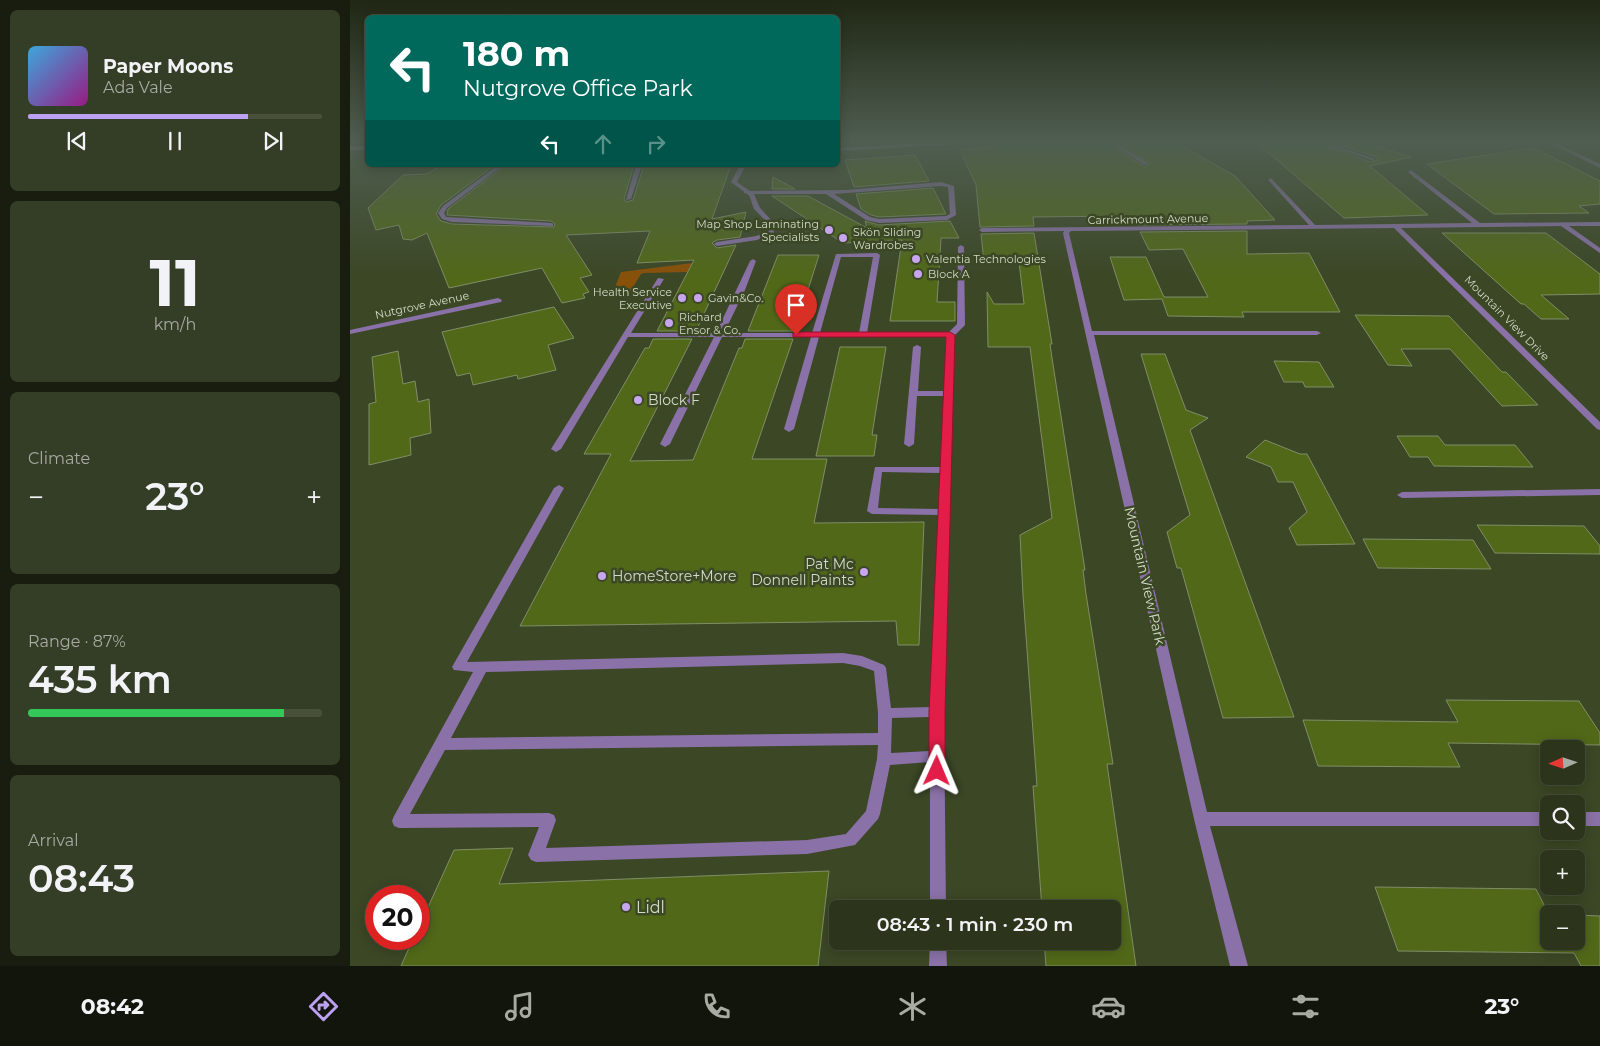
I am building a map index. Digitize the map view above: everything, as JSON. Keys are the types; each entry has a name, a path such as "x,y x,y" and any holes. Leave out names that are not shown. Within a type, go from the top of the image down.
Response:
{"street":[{"path":"471,187 445,207 441,213 444,218 452,220 551,224"},
{"path":"628,200 632,187"},
{"path":"717,244 757,238 772,232 770,222 757,209 749,194 740,187"},
{"path":"749,194 846,192 916,187"},
{"path":"828,192 868,220 879,221 947,218 953,215 951,187"},
{"path":"1277,187 1314,227"},
{"path":"1430,187 1478,226"},
{"name":"Carrickmount Avenue","path":"982,230 1600,224"},
{"path":"1563,225 1600,251"},
{"name":"Mountain View Drive","path":"1397,227 1600,427"},
{"name":"Mountain View Park","path":"1069,230 1066,233 1201,819 1238,966"},
{"path":"627,335 950,335 961,325 962,247"},
{"path":"790,429 838,256 877,255 863,334"},
{"path":"665,444 719,336 753,260"},
{"path":"556,449 660,279"},
{"name":"Nutgrove Avenue","path":"350,332 498,300"},
{"path":"1089,333 1317,333"},
{"path":"938,900 937,712 950,335"},
{"path":"909,444 917,346"},
{"path":"912,393 949,394"},
{"path":"944,512 872,511 878,469 946,470"},
{"path":"482,667 399,821 549,820 536,855 807,847 850,840 873,814 884,759 886,714 880,668 862,661 843,658 458,667 559,488"},
{"path":"1402,495 1600,492"},
{"path":"886,714 937,712"},
{"path":"441,744 885,739"},
{"path":"884,759 938,756"},
{"path":"1201,819 1540,819"},
{"path":"1585,819 1600,819"},
{"path":"938,950 938,966"}],"shaded area":[{"path":"692,263 688,272 641,274 630,292 613,292 621,272"}],"building":[{"path":"390,187 465,187 441,205 436,214 441,221 452,224 554,227 555,224 551,221 447,215 448,209 477,187 628,187 624,199 626,202 633,200 637,187 723,187 712,219 746,212 740,237 717,240 712,243 717,248 736,245 696,331 657,331 694,260 637,263 650,231 566,235 592,275 580,278 589,292 583,294 585,298 562,303 542,268 449,288 427,233 412,240 403,239 399,225 376,230 368,208"},
{"path":"772,187 791,187 795,189 772,189"},
{"path":"976,187 1245,187 1275,220 1247,221 1247,224 1137,225 1133,216 1033,217 1034,226 980,227"},
{"path":"1308,187 1395,187 1428,215 1344,218"},
{"path":"1458,187 1600,187 1600,204 1579,206 1589,213 1494,214"},
{"path":"933,188 946,214 879,217 861,209 856,194"},
{"path":"772,196 808,196 867,228 865,221 879,225 950,221 959,238 941,238 937,302 955,302 955,321 890,321 902,240 843,243"},
{"path":"1247,231 1247,254 1309,253 1340,312 1242,312 1244,317 1168,316 1162,299 1124,300 1110,257 1146,257 1164,297 1208,297 1183,249 1149,250 1140,232"},
{"path":"1034,233 1085,570 1083,570 1086,594 1113,764 1107,764 1136,966 1046,966 1045,950 1121,950 1121,900 1041,900 1033,786 1037,786 1020,535 1052,518 1030,347 988,347 987,292 994,304 1024,304 1019,262 984,262 981,234"},
{"path":"1442,233 1546,233 1600,274 1600,294 1541,295 1569,319 1541,319 1524,304 1521,304"},
{"path":"778,255 819,255 795,331 748,331"},
{"path":"554,307 574,338 548,345 556,370 518,379 517,375 473,385 470,373 457,376 442,332"},
{"path":"1355,315 1449,316 1502,372 1506,372 1538,405 1502,406 1450,349 1401,349 1412,366 1388,365"},
{"path":"653,339 692,339 630,461 693,460 739,348 742,348 745,339 793,339 752,459 827,459 814,523 924,522 919,645 898,645 896,621 520,626 611,454 584,454 645,348 649,348"},
{"path":"840,347 886,347 872,435 877,435 874,456 816,456"},
{"path":"398,351 403,384 415,381 418,402 429,399 431,433 410,438 411,455 369,465 369,404 376,402 372,357"},
{"path":"1141,354 1165,354 1186,410 1208,418 1190,430 1294,717 1223,718 1181,568 1177,568 1167,532 1190,515"},
{"path":"1274,361 1319,362 1334,387 1305,387 1303,382 1284,382"},
{"path":"1397,436 1438,436 1445,445 1515,445 1533,467 1434,466 1428,457 1410,457"},
{"path":"1265,440 1300,454 1307,454 1355,544 1297,545 1289,528 1307,512 1293,482 1278,482 1271,467 1246,457"},
{"path":"1477,525 1584,526 1600,546 1600,554 1495,553"},
{"path":"1363,539 1473,540 1491,569 1378,568"},
{"path":"1446,700 1579,701 1600,733 1600,745 1585,745 1585,740 1540,740 1540,744 1448,743 1460,767 1318,766 1303,720 1458,722"},
{"name":"Lidl","path":"513,848 499,884 829,871 818,966 401,966 408,950 430,950 430,903 454,850"},
{"path":"1375,887 1536,889 1544,905 1540,905 1540,950 1585,950 1585,915 1600,916 1600,966 1581,966 1574,953 1398,951"}],"place":[{"name":"Map Shop Laminating Specialists","path":"829,230"},
{"name":"Skön Sliding Wardrobes","path":"843,238"},
{"name":"Valentia Technologies","path":"916,259"},
{"name":"Block A","path":"918,274"},
{"name":"Health Service Executive","path":"682,298"},
{"name":"Gavin&Co.","path":"698,298"},
{"name":"Richard Ensor & Co.","path":"669,323"},
{"name":"Block F","path":"638,400"},
{"name":"Pat Mc Donnell Paints","path":"864,572"},
{"name":"HomeStore+More","path":"602,576"},
{"name":"Lidl","path":"626,907"}],"route":[{"path":"796,335 950,335 951,360 937,712 937,771"}]}
